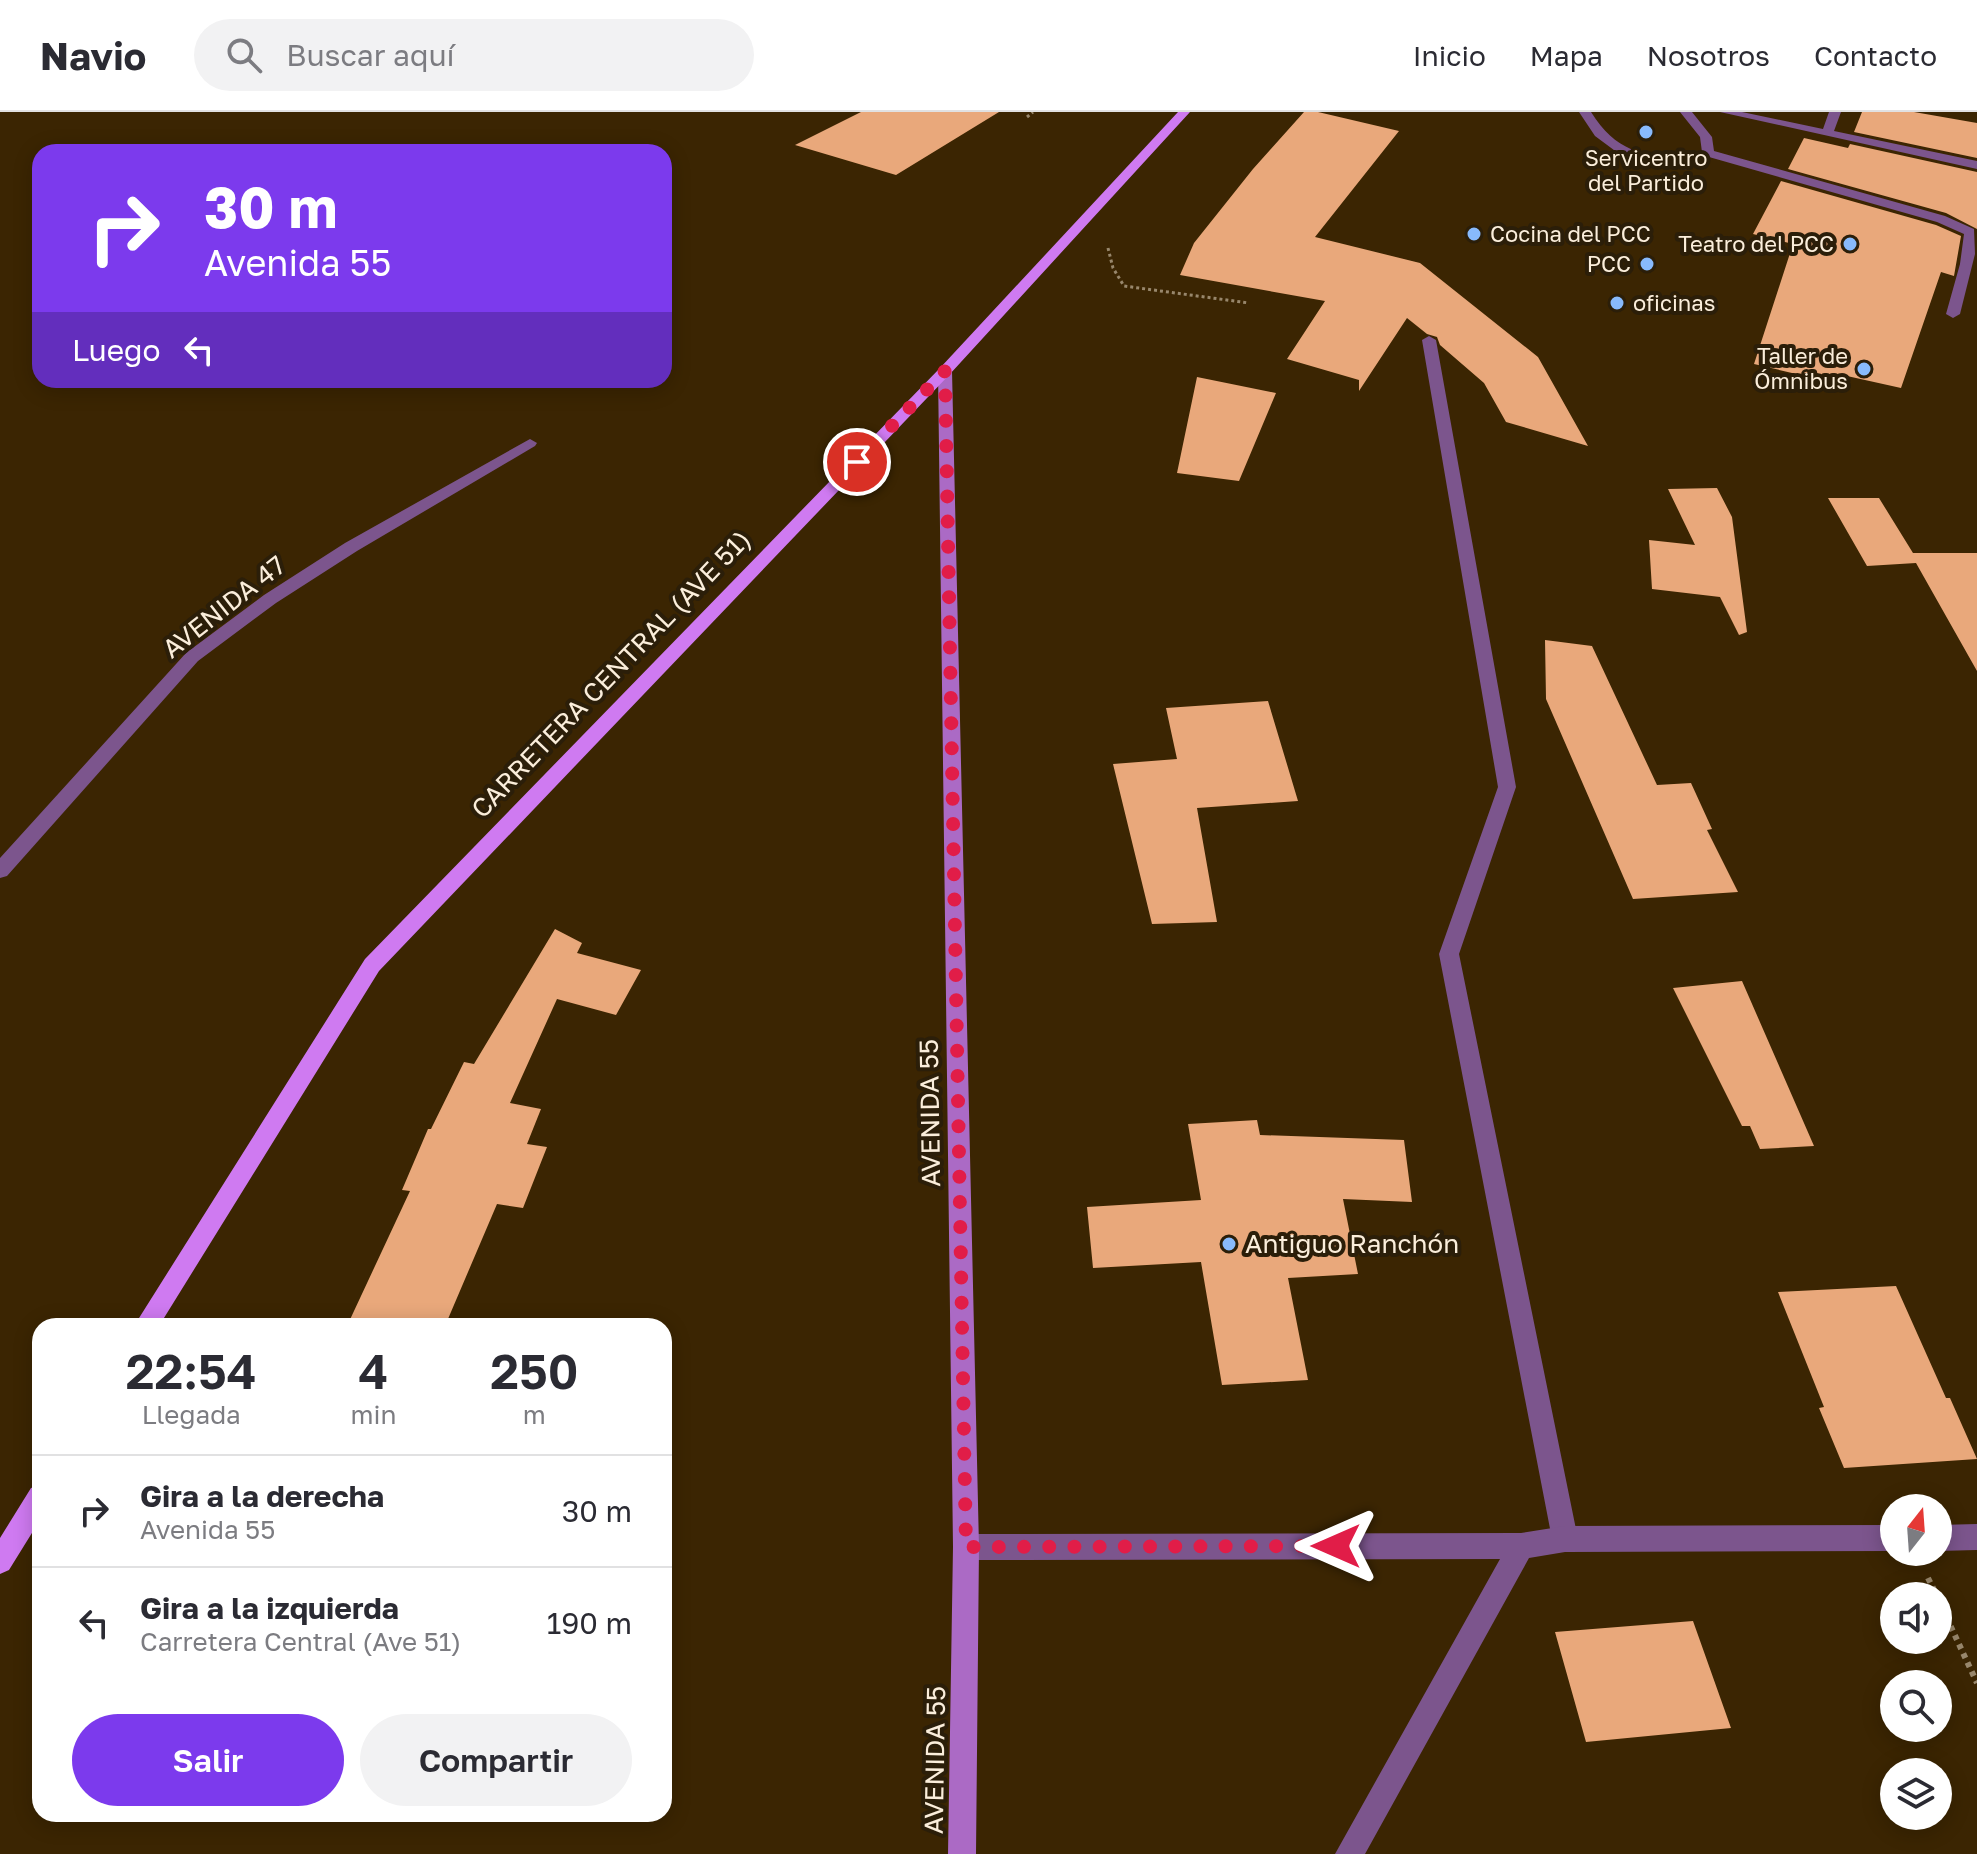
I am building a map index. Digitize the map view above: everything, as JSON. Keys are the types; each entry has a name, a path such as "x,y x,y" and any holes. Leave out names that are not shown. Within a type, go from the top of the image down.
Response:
{"main road":[{"name":"CARRETERA CENTRAL (AVE 51)","path":"151,1318 372,965 945,371 1184,112"},
{"path":"0,1561 32,1510"}],"street":[{"path":"1585,112 1599,134 1630,156 1686,166 1708,153 1941,219 1970,232 1971,257 1958,286 1953,314"},
{"path":"1686,112 1706,137 1708,153"},
{"path":"1726,112 1977,165"},
{"path":"1828,132 1835,112"},
{"path":"1429,340 1507,787 1449,954 1565,1539"},
{"name":"AVENIDA 55","path":"945,371 966,1547 962,1854"},
{"name":"AVENIDA 47","path":"0,871 192,657 270,599 351,547 530,443"},
{"path":"1952,1538 1977,1537"},
{"path":"966,1547 1521,1546 1565,1539 1880,1538"},
{"path":"1349,1854 1521,1546"}],"path":[{"path":"1027,117 1033,112"},
{"path":"1068,238 1108,248 1113,268 1124,286 1249,303"},
{"path":"1952,1629 1977,1683"}],"building":[{"path":"861,112 999,112 896,175 795,145"},
{"path":"1304,112 1318,112 1399,131 1315,237 1420,263 1538,357 1588,446 1506,422 1484,383 1440,345 1437,337 1427,334 1407,318 1359,391 1359,380 1287,359 1325,301 1180,275 1194,243 1253,169"},
{"path":"1862,112 1914,112 1977,123 1977,158 1854,132"},
{"path":"1804,138 1848,148 1850,144 1977,172 1977,229 1946,213 1788,169"},
{"path":"1781,181 1936,225 1961,236 1954,276 1941,272 1901,388 1838,374 1835,383 1754,364 1793,244 1753,234"},
{"path":"1197,377 1276,393 1239,481 1177,473"},
{"path":"1717,488 1732,517 1747,632 1739,635 1720,597 1652,589 1649,540 1695,545 1668,489"},
{"path":"1828,498 1879,498 1913,553 1977,553 1977,671 1916,563 1867,566"},
{"path":"1545,640 1592,646 1657,785 1691,783 1712,829 1707,830 1738,892 1633,899 1546,699"},
{"path":"1268,701 1298,801 1197,808 1217,922 1152,924 1113,764 1177,759 1166,708"},
{"path":"555,929 582,943 577,953 641,970 616,1015 557,999 510,1103 541,1109 527,1144 547,1147 523,1208 497,1204 448,1318 351,1318 410,1191 402,1190 428,1129 431,1129 464,1062 474,1064"},
{"path":"1742,981 1814,1146 1760,1149 1750,1126 1742,1126 1673,988"},
{"path":"1257,1120 1260,1135 1404,1140 1412,1202 1343,1199 1358,1274 1288,1278 1308,1380 1222,1385 1201,1262 1093,1268 1087,1207 1201,1200 1188,1124"},
{"path":"1896,1286 1977,1459 1844,1468 1819,1408 1824,1407 1778,1292"},
{"path":"1693,1621 1731,1728 1586,1742 1555,1632"}],"place":[{"name":"Servicentro del Partido","path":"1646,132"},
{"name":"Cocina del PCC","path":"1474,234"},
{"name":"Teatro del PCC","path":"1850,244"},
{"name":"PCC","path":"1647,264"},
{"name":"oficinas","path":"1617,303"},
{"name":"Taller de Ómnibus","path":"1864,369"},
{"name":"Antiguo Ranchón","path":"1229,1244"}],"route":[{"path":"857,462 945,371 966,1547 1336,1546"}]}
